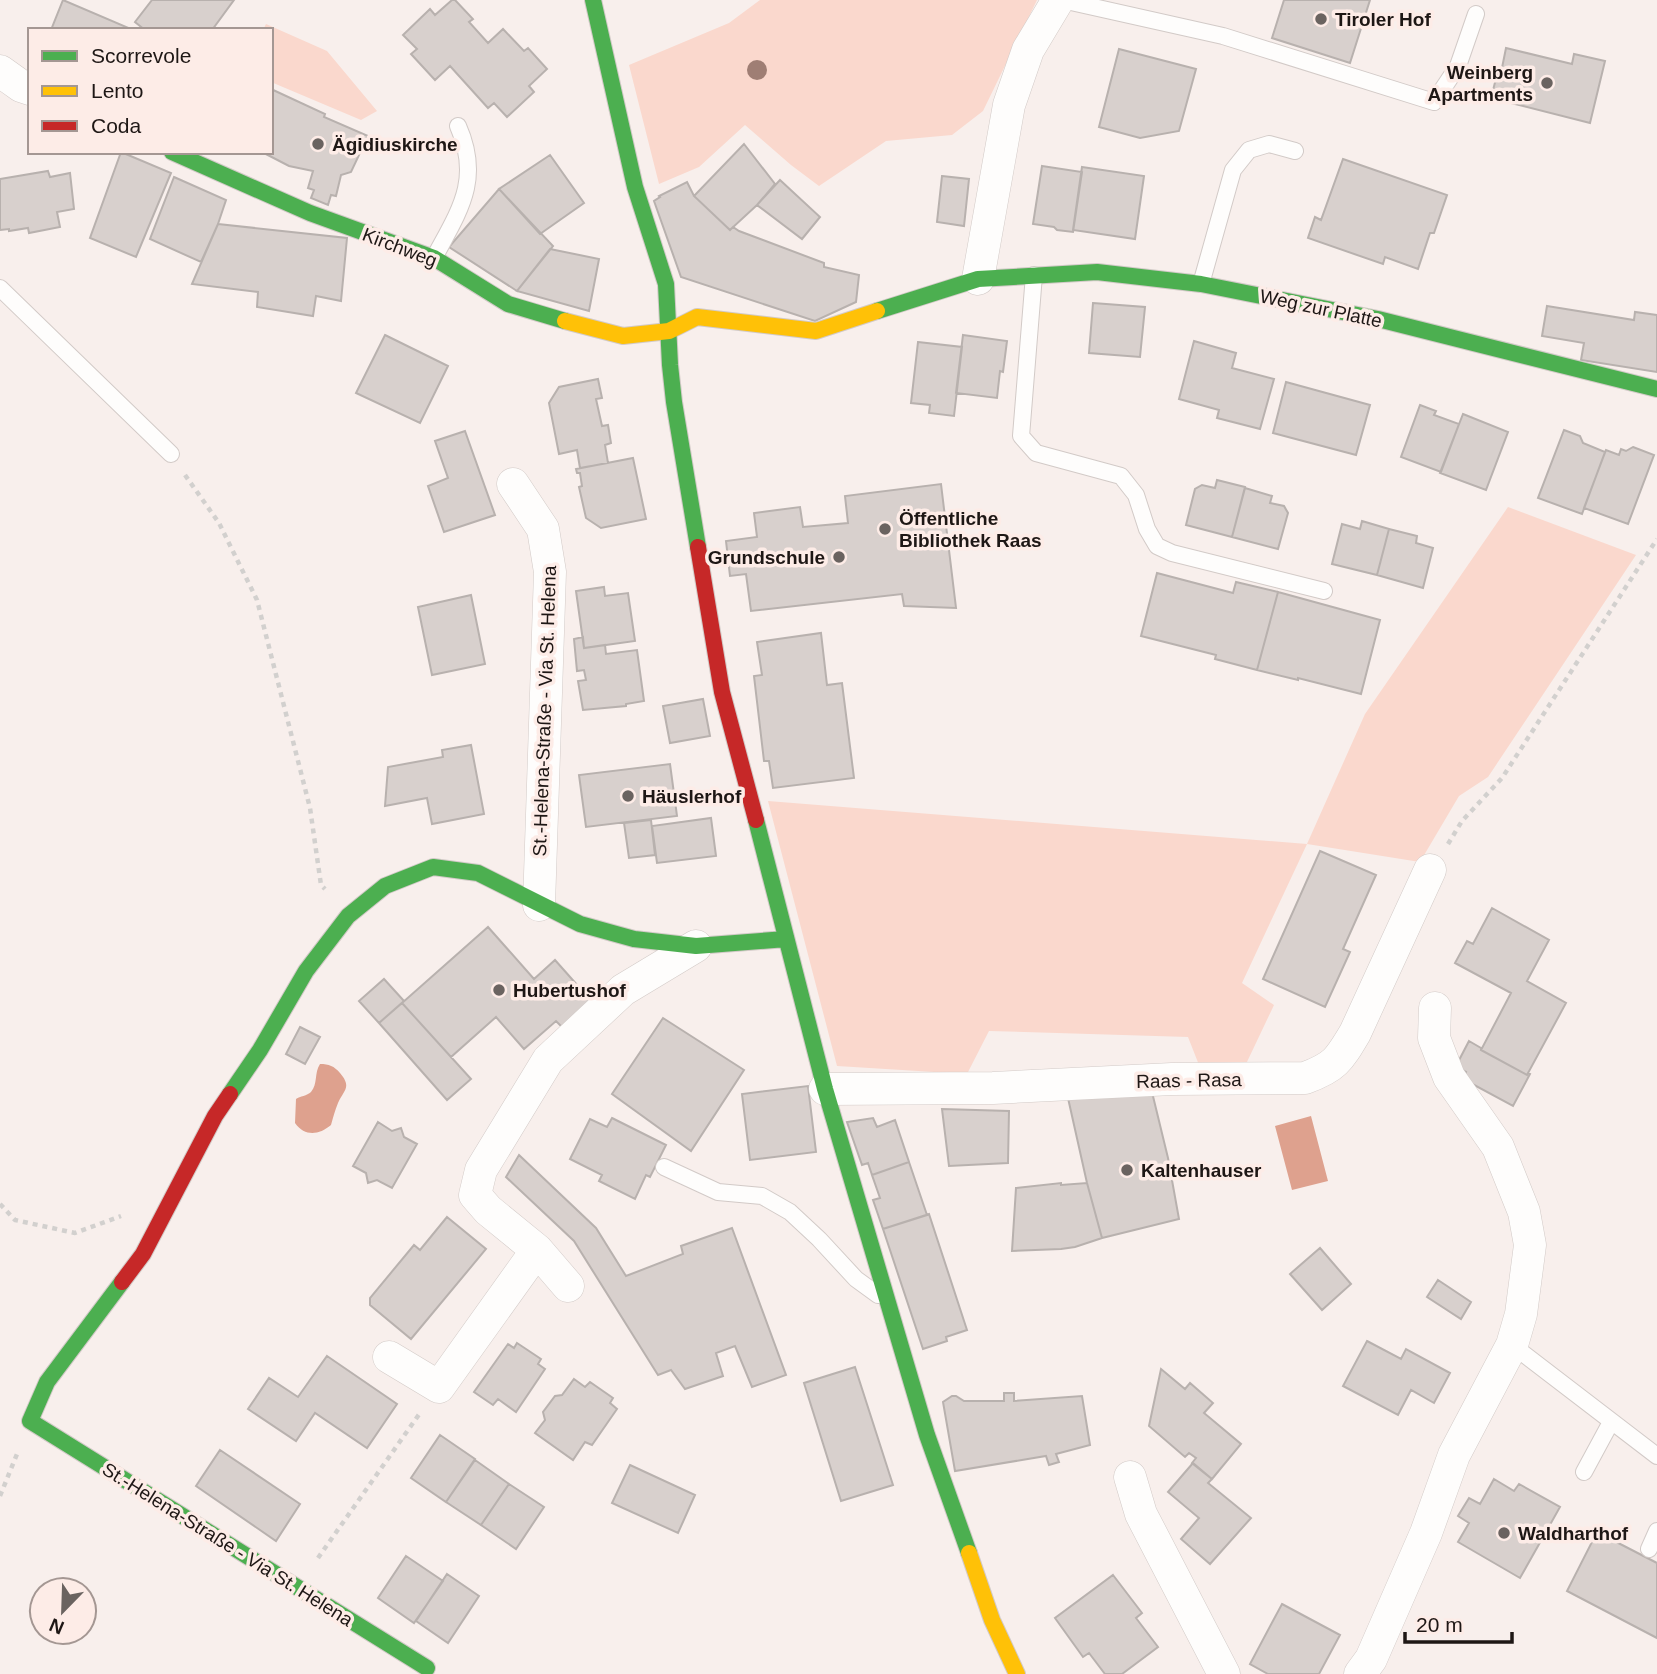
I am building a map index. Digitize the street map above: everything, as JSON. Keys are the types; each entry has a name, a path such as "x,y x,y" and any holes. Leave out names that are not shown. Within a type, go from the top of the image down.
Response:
{"street":[{"path":"593,0 635,187 666,284 674,402 722,692 825,1089 888,1303 932,1448 992,1620 1017,1674"},
{"path":"978,279 1009,105 1028,50 1060,0"},
{"path":"0,71 28,88"},
{"name":"Kirchweg","path":"177,154 310,213 435,258 508,304 623,336 669,331"},
{"name":"Weg zur Platte","path":"669,331 697,317 816,331 978,279 1097,272 1201,284 1378,319 1657,389"},
{"name":"St.-Helena-Straße - Via St. Helena","path":"513,484 543,529 550,572 539,905"},
{"path":"348,916 385,886 433,867 478,873 580,924 634,939 696,946 786,939"},
{"name":"Raas - Rasa","path":"825,1089 993,1088 1172,1079 1305,1078 1326,1070 1342,1055 1355,1033 1430,870"},
{"name":"St.-Helena-Straße - Via St. Helena","path":"348,916 306,971 260,1050 215,1116 143,1254 47,1382 30,1421 427,1668"},
{"path":"568,1286 537,1250 488,1210 475,1195 481,1170 548,1060 623,990 696,946"},
{"path":"1360,1674 1371,1660 1421,1546 1454,1455 1513,1345 1521,1314 1530,1245 1524,1212 1498,1147 1449,1077 1434,1038 1434,1008"},
{"path":"389,1357 439,1387 537,1250"},
{"path":"1130,1477 1141,1514 1224,1674"}],"lane":[{"path":"1060,0 1223,36 1434,102 1458,66 1476,14"},
{"path":"435,258 463,204 470,170 466,142 458,126"},
{"path":"1201,284 1233,170 1249,150 1269,144 1295,151"},
{"path":"1034,275 1021,436 1036,453 1121,476 1136,495 1147,529 1157,546 1172,553 1324,591"},
{"path":"0,288 171,454"},
{"path":"664,1167 718,1192 762,1196 790,1212 856,1279 888,1303"},
{"path":"1513,1345 1657,1456"},
{"path":"1584,1472 1611,1422"},
{"path":"1649,1549 1657,1531"}],"path":[{"path":"171,454 219,523 257,600 310,808 321,884 348,916"},
{"path":"1430,870 1462,821 1502,778 1657,539"},
{"path":"0,1204 15,1220 75,1233 124,1215"},
{"path":"298,1587 439,1387"}],"shaded area":[{"path":"760,0 1037,0 983,111 952,135 886,141 819,186 745,125 699,167 659,184 629,65 729,23"},
{"path":"266,24 327,51 377,111 361,120 273,83 273,28 264,28"},
{"path":"1508,507 1636,555 1488,777 1459,796 1420,862 1307,844 1365,714"},
{"path":"768,801 1307,844 1242,983 1274,1005 1246,1064 1199,1065 1188,1037 989,1031 967,1074 837,1066"},
{"path":"320,1064 326,1064 338,1071 346,1082 346,1088 331,1125 312,1133 303,1131 295,1123 296,1099 313,1089"},
{"path":"1311,1116 1328,1181 1292,1190 1275,1126"}],"building":[{"path":"63,0 129,28 52,28"},
{"path":"152,0 234,0 213,28 142,28 135,22"},
{"path":"452,0 473,19 469,22 488,43 503,29 524,51 528,48 547,69 529,86 534,92 507,117 494,103 488,108 450,66 435,80 411,54 417,49 403,35 430,9 435,15"},
{"name":"Tiroler Hof","path":"1284,0 1370,0 1350,63 1272,38"},
{"name":"Weinberg Apartments","path":"1506,48 1572,64 1574,54 1605,61 1590,123 1491,98"},
{"path":"1119,49 1196,69 1179,131 1140,138 1099,127"},
{"name":"Ägidiuskirche","path":"273,90 325,114 324,117 368,136 351,172 341,175 336,196 331,195 328,205 311,198 314,190 308,188 313,171 289,166 266,154 273,154"},
{"path":"744,144 775,184 730,230 694,196"},
{"path":"120,154 171,173 136,257 90,238"},
{"path":"550,155 584,203 540,234 499,189"},
{"path":"1343,159 1447,195 1418,269 1385,257 1383,264 1308,238 1315,217 1321,220"},
{"path":"1042,166 1082,172 1073,232 1033,224"},
{"path":"1082,167 1144,176 1135,239 1073,230"},
{"path":"48,171 50,177 70,173 74,209 57,212 60,227 29,233 28,228 0,230 0,179"},
{"path":"942,176 969,179 964,226 937,222"},
{"path":"174,177 226,200 201,262 150,239"},
{"path":"780,180 820,217 802,239 757,205"},
{"path":"687,182 694,196 730,230 733,227 824,263 824,267 859,275 856,302 815,321 681,277 654,201"},
{"path":"499,189 553,246 517,291 449,247"},
{"path":"218,224 347,238 341,301 316,296 313,316 257,307 258,292 192,284"},
{"path":"550,249 599,259 589,311 517,291"},
{"path":"1093,303 1145,307 1140,357 1089,353"},
{"path":"1547,306 1634,320 1635,312 1657,315 1657,372 1581,360 1584,343 1542,336"},
{"path":"385,335 448,366 420,423 356,393"},
{"path":"963,335 1007,341 997,398 956,393"},
{"path":"1194,341 1236,353 1232,368 1274,379 1260,429 1217,418 1219,410 1179,399"},
{"path":"918,342 962,347 954,416 929,413 930,405 911,403"},
{"path":"598,379 602,398 596,399 602,426 608,425 611,443 605,445 608,463 580,468 577,450 559,454 549,403 559,387"},
{"path":"1286,382 1370,405 1356,455 1273,433"},
{"path":"1420,405 1436,411 1434,415 1459,424 1441,472 1401,457"},
{"path":"1463,414 1508,432 1486,490 1440,473"},
{"path":"1564,430 1580,436 1583,443 1605,452 1582,514 1538,498"},
{"path":"465,431 495,515 444,532 428,486 448,478 435,441"},
{"path":"1633,447 1654,455 1628,524 1584,508 1606,450 1619,455 1621,449 1626,451"},
{"path":"633,458 646,519 601,528 586,518 579,487 582,486 580,473 577,473 576,469"},
{"path":"1217,480 1245,487 1232,537 1186,525 1195,489 1202,485 1215,488"},
{"name":"Grundschule","path":"941,484 956,608 904,606 902,594 751,611 746,574 730,576 726,541 757,537 754,513 800,507 803,527 848,523 845,496"},
{"path":"1245,488 1272,496 1270,503 1284,506 1288,513 1278,549 1232,537"},
{"path":"1362,521 1389,529 1377,575 1332,564 1342,524 1360,529"},
{"path":"1389,529 1417,536 1416,543 1433,548 1423,588 1377,575"},
{"path":"1157,573 1233,593 1236,582 1278,592 1257,670 1215,659 1216,655 1141,636"},
{"path":"604,587 605,596 628,593 635,641 584,648 576,591"},
{"path":"1278,592 1380,620 1361,694 1257,670"},
{"path":"471,595 485,664 432,675 418,607"},
{"path":"821,633 827,685 842,683 854,778 773,788 769,761 764,761 754,676 762,675 757,642"},
{"path":"583,637 584,648 605,645 606,654 637,650 644,701 626,706 583,710 578,681 586,680 584,670 577,671 574,639"},
{"path":"703,699 710,736 670,743 663,706"},
{"path":"471,745 484,814 432,824 427,798 385,806 388,767 443,757 442,750"},
{"name":"Häuslerhof","path":"670,764 677,816 586,827 579,775"},
{"path":"711,818 716,856 657,863 652,826"},
{"path":"651,820 655,855 629,858 624,823"},
{"path":"1320,851 1376,875 1343,949 1350,952 1325,1007 1263,979"},
{"path":"1492,908 1549,940 1527,981 1566,1003 1527,1075 1481,1050 1511,993 1455,963 1467,941 1473,944"},
{"name":"Hubertushof","path":"488,927 534,979 555,960 594,1004 565,1030 556,1021 524,1049 496,1017 451,1057 402,1003"},
{"path":"384,979 404,1001 379,1023 359,1001"},
{"path":"402,1003 471,1079 447,1100 379,1023"},
{"path":"663,1018 744,1070 691,1151 612,1094"},
{"path":"300,1027 320,1037 305,1064 286,1054"},
{"path":"1469,1041 1527,1075 1530,1074 1513,1106 1463,1079 1466,1072 1456,1066"},
{"path":"808,1086 816,1152 750,1160 742,1094"},
{"name":"Kaltenhauser","path":"1151,1088 1179,1219 1102,1238 1068,1098"},
{"path":"942,1109 1009,1111 1008,1163 949,1166"},
{"path":"612,1118 666,1145 650,1177 646,1175 635,1199 599,1181 602,1175 570,1159 590,1119 607,1127"},
{"path":"873,1118 877,1127 895,1120 909,1162 872,1175 868,1163 862,1165 847,1122"},
{"path":"378,1122 392,1131 401,1128 404,1137 417,1144 392,1188 377,1180 368,1183 366,1173 353,1166"},
{"path":"519,1155 596,1228 626,1276 683,1254 681,1246 732,1228 786,1375 752,1387 735,1346 716,1353 723,1376 685,1389 671,1370 658,1375 574,1241 506,1177"},
{"path":"909,1162 927,1215 883,1229 873,1200 880,1198 872,1175"},
{"path":"1087,1183 1102,1238 1075,1247 1012,1251 1016,1188"},
{"path":"929,1214 967,1330 946,1337 947,1341 923,1349 883,1229"},
{"path":"447,1217 486,1249 411,1339 370,1305 370,1298 414,1245 420,1250"},
{"path":"1320,1248 1351,1284 1322,1310 1290,1274"},
{"path":"1438,1280 1471,1302 1461,1319 1427,1297"},
{"path":"1367,1341 1401,1359 1406,1349 1450,1373 1434,1403 1411,1390 1398,1415 1343,1386"},
{"path":"517,1343 541,1359 538,1364 545,1369 516,1412 498,1399 493,1405 474,1392 508,1344 514,1348"},
{"path":"327,1356 397,1404 367,1448 315,1413 296,1441 248,1409 269,1378 298,1397"},
{"path":"855,1367 893,1485 841,1501 804,1383"},
{"path":"1161,1369 1185,1389 1190,1383 1213,1403 1204,1413 1241,1444 1212,1479 1192,1463 1196,1458 1189,1453 1185,1457 1149,1426"},
{"path":"574,1379 585,1387 590,1382 613,1398 610,1403 617,1409 592,1445 585,1442 573,1460 535,1433 545,1420 543,1412 555,1396 562,1395"},
{"path":"1004,1393 1014,1393 1014,1401 1082,1396 1090,1445 1056,1454 1059,1462 1049,1465 1046,1456 955,1471 943,1402 952,1396 964,1401 1004,1401"},
{"path":"440,1435 475,1459 446,1502 411,1478"},
{"path":"220,1450 300,1504 276,1541 196,1486"},
{"path":"475,1460 509,1484 481,1525 446,1502"},
{"path":"1193,1463 1212,1479 1208,1483 1251,1518 1210,1564 1181,1539 1199,1518 1168,1492"},
{"path":"630,1465 695,1495 678,1533 612,1503"},
{"name":"Waldharthof","path":"1494,1479 1514,1491 1519,1484 1560,1507 1520,1578 1458,1542 1469,1523 1458,1516 1469,1498 1480,1504"},
{"path":"509,1484 544,1507 516,1549 481,1525"},
{"path":"1597,1532 1657,1563 1657,1638 1567,1591"},
{"path":"406,1556 443,1581 414,1623 378,1598"},
{"path":"447,1574 479,1596 448,1643 416,1621"},
{"path":"1113,1575 1142,1613 1136,1618 1158,1647 1122,1674 1105,1674 1089,1653 1083,1657 1055,1618"},
{"path":"1282,1604 1340,1635 1319,1674 1268,1674 1250,1664"}],"traffic: fast":[{"path":"593,0 635,187 666,284 674,402 698,547"},
{"path":"177,154 310,213 434,258 508,304 565,321"},
{"path":"877,311 978,279 1097,272 1201,284 1378,319 1657,389"},
{"path":"756,820 825,1089 927,1435 969,1553"},
{"path":"230,1094 260,1050 306,971 348,916 385,886 433,867 478,873 580,924 634,939 696,946 786,939"},
{"path":"122,1282 47,1382 30,1421 427,1668"}],"traffic: slow":[{"path":"565,321 623,336 669,331 697,317 816,331 877,311"},
{"path":"969,1553 992,1620 1017,1674"}],"traffic: jam":[{"path":"698,547 722,692 756,820"},
{"path":"122,1282 143,1254 215,1116 230,1094"}],"place":[{"name":"Tiroler Hof","path":"1321,19"},
{"name":"Weinberg Apartments","path":"1547,83"},
{"name":"Ägidiuskirche","path":"318,144"},
{"name":"Öffentliche Bibliothek Raas","path":"885,529"},
{"name":"Grundschule","path":"839,557"},
{"name":"Häuslerhof","path":"628,796"},
{"name":"Hubertushof","path":"499,990"},
{"name":"Kaltenhauser","path":"1127,1170"},
{"name":"Waldharthof","path":"1504,1533"}]}
